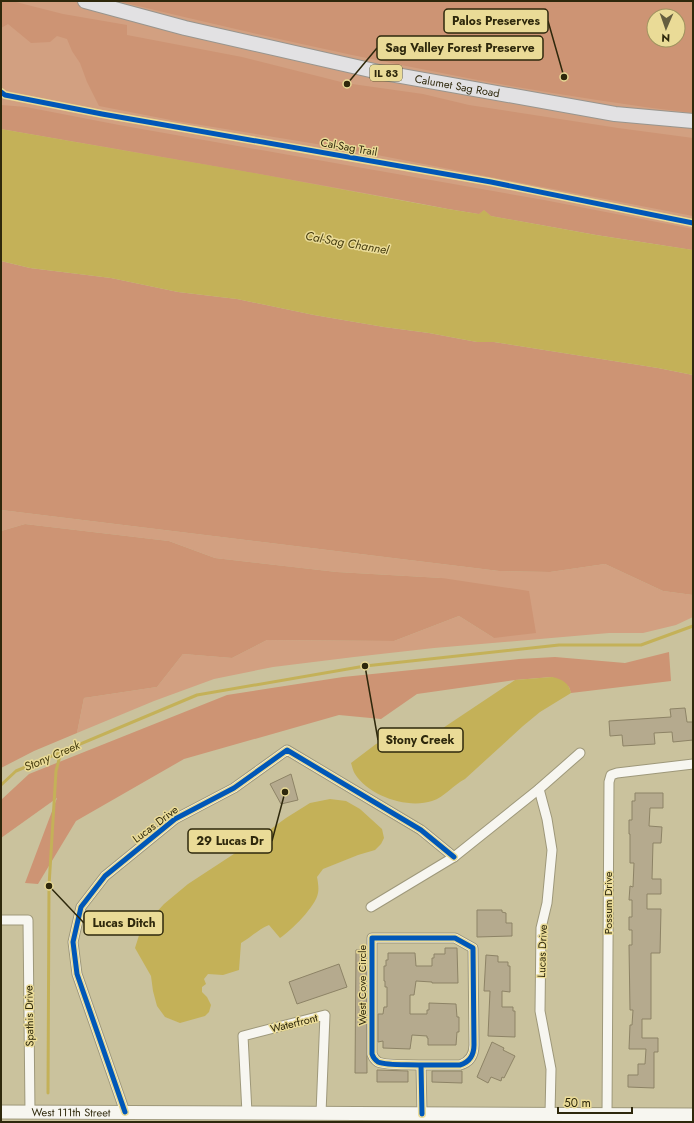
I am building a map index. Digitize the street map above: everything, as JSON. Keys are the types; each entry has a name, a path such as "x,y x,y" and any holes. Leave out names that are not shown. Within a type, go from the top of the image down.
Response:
{"main road":[{"name":"Calumet Sag Road","path":"84,1 185,28 379,72 615,114 693,121"},
{"name":"West 111th Street","path":"1,1112 550,1114 606,1120 693,1115"}],"street":[{"name":"Lucas Drive","path":"125,1112 77,974 73,942 81,907 105,876 175,819 234,788 287,750 422,830 454,857"},
{"path":"371,907 454,857 580,754"},
{"name":"Possum Drive","path":"606,1120 609,782 611,775 617,773 693,764"},
{"name":"Lucas Drive","path":"539,789 547,819 552,850 546,903 541,928 540,1010 551,1069 550,1114"},
{"name":"Spathis Drive","path":"1,920 28,920 30,1112"},
{"name":"West Cove Circle","path":"372,938 455,938 473,948 474,1045 472,1055 465,1063 460,1065 421,1065 385,1064 374,1059 372,1054 372,938"},
{"name":"Waterfront","path":"247,1113 243,1036 325,1015 321,1113"},
{"path":"421,1065 422,1114"}],"shaded area":[{"path":"1,1 693,1 693,250 479,214 1,129"},
{"path":"1,1 12,1 63,14 127,25 127,35 242,57 345,83 423,94 469,105 693,138 693,216 341,148 176,121 99,106 87,82 80,63 72,51 67,39 57,36 50,42 31,43 8,24 1,28"},
{"path":"117,1 693,1 693,113 476,80 260,35"},
{"path":"1,105 26,107 119,125 544,200 693,229 693,250 596,235 491,216 484,210 479,214 448,209 1,129"},
{"path":"1,261 30,268 111,278 178,292 237,299 314,315 384,327 429,333 477,342 494,342 693,375 693,595 663,591 605,564 550,572 499,571 1,510"},
{"path":"1,510 499,571 550,572 605,564 663,591 693,595 693,617 676,625 643,633 609,633 434,648 273,667 214,679 154,701 77,733 84,698 157,687 183,654 232,658 267,640 394,641 459,616 494,638 442,578 337,572 215,558 169,541 25,524 1,531"},
{"path":"25,524 169,541 215,558 337,572 442,578 529,591 536,633 494,638 459,616 394,641 267,640 232,658 183,654 157,687 84,698 77,733 34,751 1,768 1,531"},
{"path":"669,652 671,681 571,693 569,687 552,677 515,680 417,694 381,719 339,715 184,759 76,821 38,884 25,883 57,798 1,838 1,800 29,774 227,695 343,677 519,659 555,657 625,663"}],"water":[{"name":"Cal-Sag Channel","path":"1,129 254,173 448,209 479,214 484,210 491,216 596,235 693,250 693,375 494,342 477,342 429,333 384,327 314,315 237,299 178,292 111,278 30,268 1,261"},
{"path":"552,677 564,682 569,687 571,693 540,712 465,779 437,799 422,803 411,803 389,799 369,789 354,773 351,763 376,744 396,736 437,732 515,680"},
{"path":"330,799 346,801 360,809 382,829 384,838 381,844 375,850 323,869 317,877 318,893 313,905 290,930 280,938 269,925 241,943 239,970 223,975 208,974 204,979 206,984 202,987 202,992 207,997 211,1005 209,1012 205,1016 180,1023 165,1017 157,1006 151,976 135,948 141,929 164,904 188,884 310,803"}],"building":[{"path":"685,708 687,722 693,722 693,740 673,742 672,732 654,733 655,744 623,746 622,735 610,736 609,721 671,717 670,709"},
{"path":"291,774 298,800 281,804 270,784"},
{"path":"635,793 663,793 663,808 650,808 649,826 662,827 661,843 653,843 652,879 661,879 661,894 647,894 647,909 661,909 660,953 651,953 651,1019 642,1019 642,1038 658,1038 658,1052 654,1052 654,1088 628,1087 628,1075 638,1075 638,1064 645,1064 646,1049 629,1049 630,1025 632,1025 633,1010 630,1010 629,945 632,945 632,930 629,930 629,917 632,917 632,900 629,900 630,886 633,887 634,863 630,863 629,820 632,820 632,801 635,801"},
{"path":"477,910 502,910 502,912 506,913 506,923 512,923 512,936 477,937"},
{"path":"445,948 457,948 458,983 432,983 416,981 414,995 410,995 410,1014 427,1014 427,1010 429,1010 429,1003 456,1004 457,1017 459,1017 459,1032 457,1032 456,1045 428,1045 427,1036 412,1035 410,1049 383,1048 383,1041 378,1042 378,1014 383,1014 384,1007 387,1007 387,987 385,987 384,981 384,966 386,966 386,960 388,960 388,953 415,953 416,966 432,966 432,958 434,958 434,954 445,954"},
{"path":"356,950 366,950 367,1073 355,1073"},
{"path":"486,955 498,956 498,962 508,962 508,966 510,966 510,992 502,991 502,1007 513,1007 513,1011 515,1011 515,1037 488,1036 490,991 484,991"},
{"path":"339,964 347,987 297,1004 289,982"},
{"path":"492,1042 515,1056 501,1081 491,1077 488,1083 477,1077"},
{"path":"377,1070 408,1071 408,1082 377,1082"},
{"path":"432,1071 462,1071 462,1083 432,1082"}],"waterway":[{"name":"Stony Creek","path":"1,785 16,771 197,695 365,666 559,645 641,645 693,626"},
{"path":"48,1093 49,886 56,771 61,752"}],"cycle path":[{"name":"Cal-Sag Trail","path":"1,92 5,95 102,114 491,182 693,223"},
{"path":"125,1112 77,974 73,942 81,907 105,876 175,819 234,788 287,750 421,830 454,857"},
{"path":"421,1065 382,1063 378,1062 372,1055 372,938 455,938 473,948 473,1052 471,1058 460,1065 421,1065 422,1114"}],"place":[{"name":"Palos Preserves","path":"564,77"},
{"name":"Sag Valley Forest Preserve","path":"347,84"},
{"name":"Stony Creek","path":"365,666"},
{"name":"29 Lucas Dr","path":"285,792"},
{"name":"Lucas Ditch","path":"49,886"}]}
